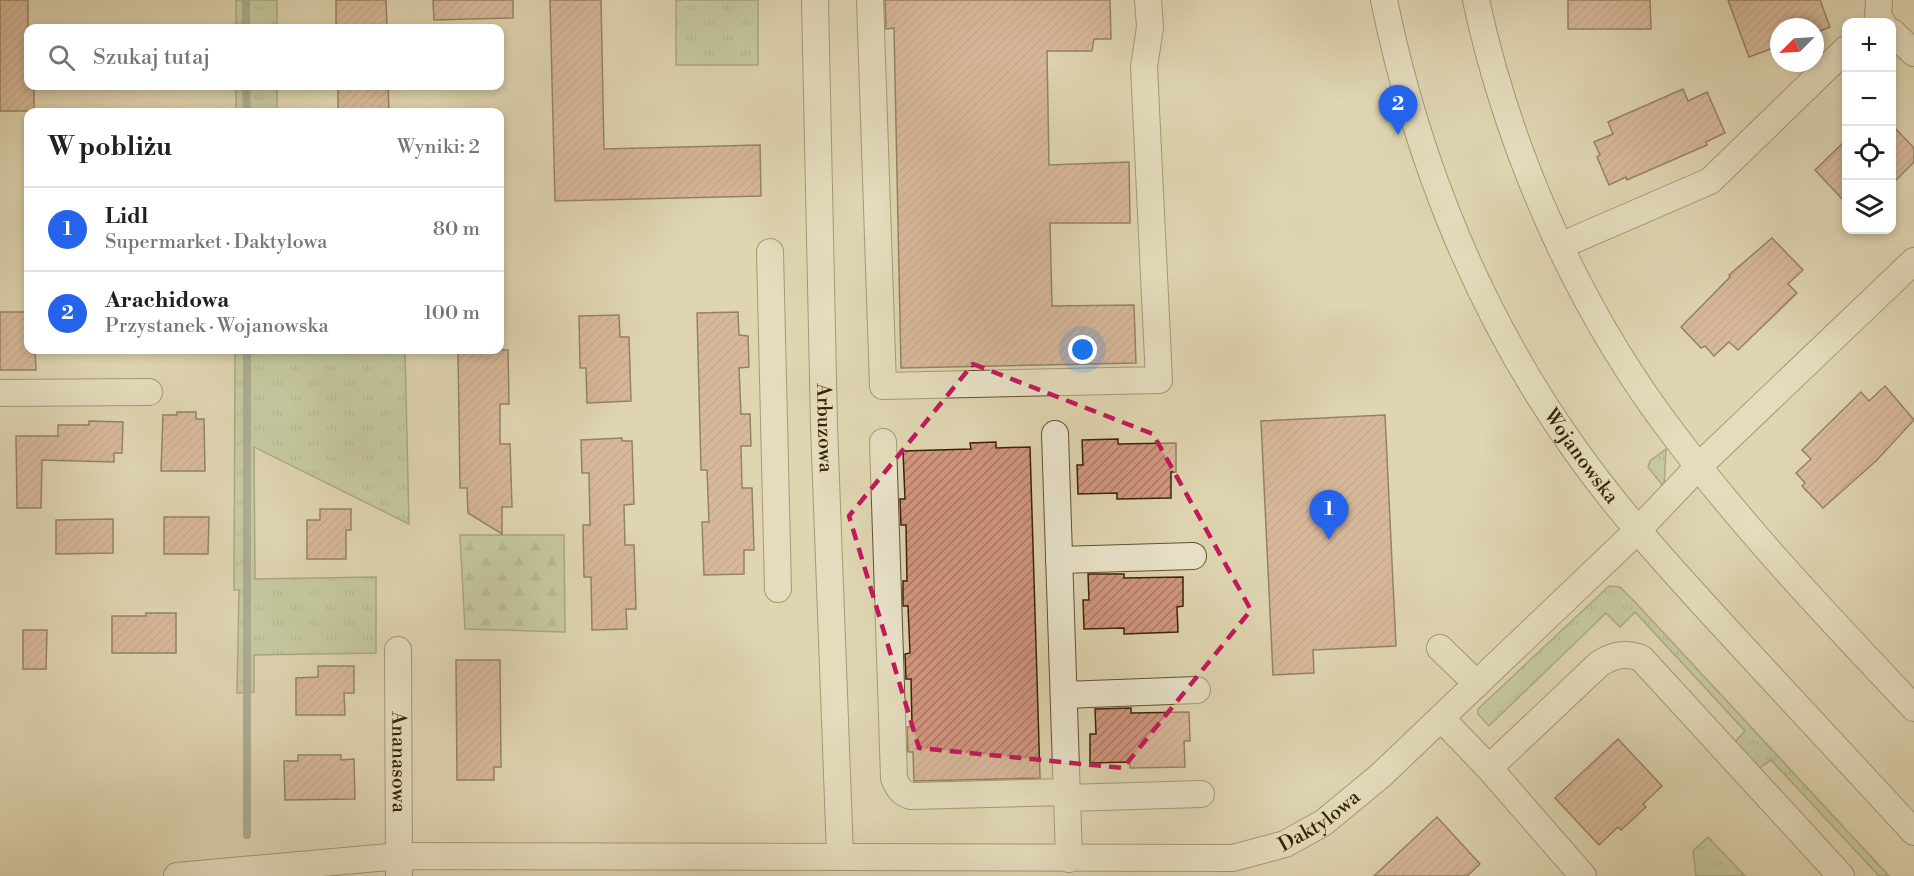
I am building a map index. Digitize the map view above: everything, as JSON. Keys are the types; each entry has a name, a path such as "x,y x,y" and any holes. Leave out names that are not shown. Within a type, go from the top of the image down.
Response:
{"street":[{"name":"Arbuzowa","path":"815,0 824,426 840,855"},
{"path":"870,0 883,386 1159,380 1144,67 1150,27 1148,0"},
{"name":"Wojanowska","path":"1384,0 1416,128 1468,265 1527,376 1555,420 1637,531 1914,832"},
{"path":"1476,0 1509,115 1541,202 1560,246 1596,315 1634,376 1698,467 1825,614 1914,708"},
{"path":"1896,34 1914,53"},
{"path":"1560,246 1710,181 1842,53"},
{"path":"770,252 778,589"},
{"name":"Daktylowa","path":"177,876 400,866 721,866 840,855 929,867 1069,859 1233,867 1285,844 1323,823 1380,776 1637,531 1698,467 1914,261"},
{"path":"0,393 149,392"},
{"path":"1055,434 1046,482 1059,560 1069,859"},
{"path":"883,442 894,778 904,794 911,796 1201,794"},
{"path":"1059,560 1193,556"},
{"path":"1440,648 1477,684"},
{"name":"Ananasowa","path":"398,650 400,866"},
{"path":"1489,768 1599,664 1610,657 1631,654 1641,658 1841,876"},
{"path":"1064,695 1197,690"},
{"path":"1441,718 1489,768 1583,876"}],"highlighted area":[{"path":"973,364 1153,434 1251,610 1123,768 919,748 849,516"}],"green space":[{"path":"236,0 277,0 277,24 236,24"},
{"path":"676,0 758,0 758,65 676,65"},
{"path":"236,90 277,90 277,108 236,108"},
{"path":"235,354 405,354 409,524 254,447 255,579 376,577 376,653 254,655 254,692 237,693 239,590 234,590"},
{"path":"1666,449 1664,487 1648,467 1650,461"},
{"path":"460,535 564,535 565,632 465,629"},
{"path":"1609,586 1620,587 1634,601 1889,876 1879,876 1771,760 1758,769 1734,743 1745,731 1635,612 1620,627 1606,613 1489,726 1478,714 1478,709"},
{"path":"1708,837 1745,876 1696,876 1693,851"}],"building":[{"path":"0,0 28,0 28,24 24,24 24,90 34,90 34,108 24,108 24,111 0,111"},
{"path":"336,0 386,0 387,24 336,24"},
{"path":"433,0 513,0 513,18 434,20"},
{"path":"550,0 601,0 604,149 760,145 761,196 555,201"},
{"path":"885,0 1110,0 1111,39 1094,39 1092,51 1047,51 1049,165 1129,162 1130,223 1050,223 1052,306 1134,305 1136,363 901,368 894,28 886,29"},
{"path":"1568,0 1650,0 1651,29 1568,29"},
{"path":"1728,0 1820,0 1830,27 1824,29 1824,18 1770,18 1770,49 1749,57"},
{"path":"1683,89 1688,101 1707,92 1725,133 1706,142 1707,145 1627,180 1626,177 1609,185 1597,157 1600,155 1594,142 1613,134 1608,122"},
{"path":"338,90 388,90 389,108 338,108"},
{"path":"1896,129 1914,148 1914,162 1896,180"},
{"path":"1842,144 1842,199 1815,170"},
{"path":"1772,238 1803,270 1788,284 1797,293 1738,350 1729,342 1714,356 1705,346 1701,348 1681,327 1730,277 1729,275"},
{"path":"0,312 24,312 24,354 35,354 36,370 0,370"},
{"path":"738,312 739,335 748,336 749,367 739,368 741,414 750,414 751,446 741,446 742,488 752,488 754,550 744,550 744,574 704,575 702,522 709,522 707,470 701,470 697,313"},
{"path":"619,315 620,337 629,337 631,401 587,403 586,368 580,368 579,316"},
{"path":"504,350 508,350 509,404 500,404 500,444 510,444 512,507 502,507 502,534 468,513 467,488 460,488 458,354 504,354"},
{"path":"1885,386 1914,420 1876,461 1823,508 1802,486 1805,483 1796,473 1811,459 1802,450 1861,392 1869,401"},
{"path":"177,412 196,412 196,419 204,419 205,471 161,471 163,415 177,415"},
{"path":"1385,415 1396,646 1313,650 1314,673 1273,675 1261,421"},
{"path":"89,421 123,422 122,453 114,453 114,462 42,460 41,508 17,508 16,436 58,436 58,425 89,425"},
{"path":"622,438 622,441 632,441 634,504 624,505 625,545 634,545 636,609 626,609 627,629 592,630 591,577 584,577 583,525 590,525 589,473 582,473 581,440"},
{"path":"1118,439 1118,444 1176,443 1176,472 1171,472 1171,498 1117,499 1117,493 1078,494 1077,465 1083,465 1082,440"},
{"path":"996,442 996,448 1030,447 1040,778 914,781 913,752 908,752 907,727 912,726 911,679 906,679 905,654 910,653 908,606 903,606 903,581 907,581 906,525 901,525 900,499 905,499 903,451 971,449 970,443"},
{"path":"320,509 351,509 351,530 346,530 346,559 307,559 307,520 320,520"},
{"path":"164,517 209,517 208,554 164,554"},
{"path":"113,519 113,553 56,554 56,520"},
{"path":"1088,574 1124,574 1124,578 1183,577 1183,606 1177,607 1178,632 1124,634 1124,628 1084,629 1083,600 1089,600"},
{"path":"146,613 176,613 176,653 112,653 112,616 146,616"},
{"path":"23,630 47,630 46,669 23,669"},
{"path":"456,660 500,660 501,767 494,767 494,780 457,780"},
{"path":"318,666 354,666 354,693 344,693 345,715 296,715 296,678 318,677"},
{"path":"1131,708 1131,713 1189,712 1190,741 1184,741 1185,767 1130,768 1130,762 1090,763 1090,734 1096,734 1095,709"},
{"path":"1618,739 1662,786 1643,804 1646,807 1621,830 1618,827 1599,845 1555,798"},
{"path":"298,755 341,755 341,760 354,759 355,799 285,800 284,761 298,761"},
{"path":"1437,817 1480,864 1467,876 1374,876"}],"waterway":[{"path":"246,0 246,24"},
{"path":"246,90 247,108"},
{"path":"247,354 247,835"}],"place":[{"name":"Arachidowa","path":"1398,135"},
{"name":"Lidl","path":"1329,540"}]}
